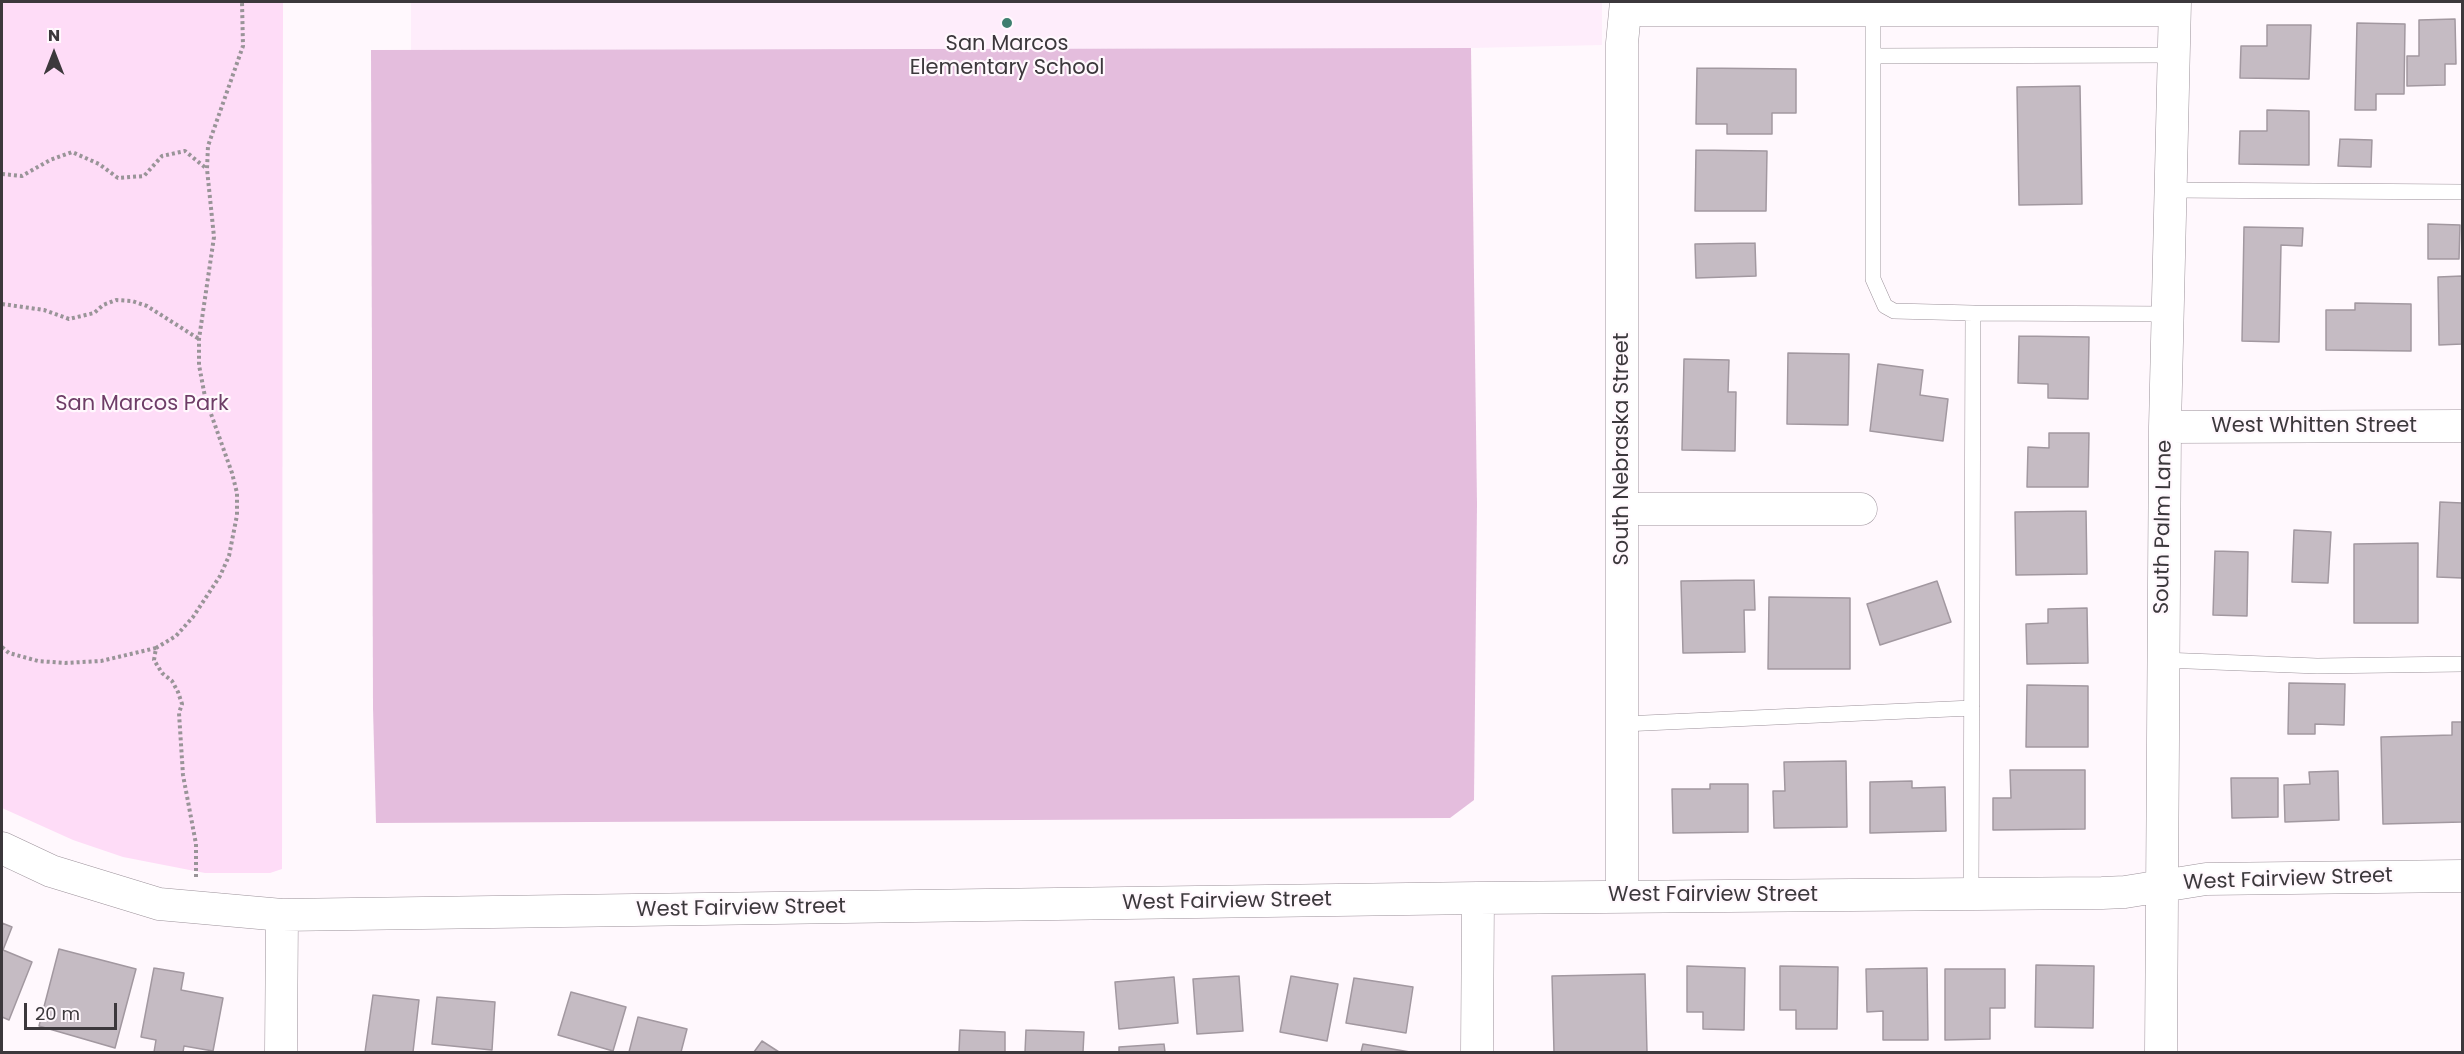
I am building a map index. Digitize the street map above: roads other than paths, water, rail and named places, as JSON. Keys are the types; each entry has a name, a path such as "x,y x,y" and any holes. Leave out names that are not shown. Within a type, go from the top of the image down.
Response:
{"street":[{"path":"1626,6 1873,10 2174,6"},
{"name":"South Nebraska Street","path":"1623,897 1623,43 1626,6"},
{"name":"South Palm Lane","path":"2161,1053 2165,427 2174,6"},
{"name":"West Whitten Street","path":"2165,427 2463,426"},
{"path":"1623,509 1861,509"},
{"name":"West Fairview Street","path":"2,848 51,871 159,904 282,915 1478,898 2102,893 2206,879 2463,876"},
{"path":"1477,1053 1478,898"},
{"path":"281,1053 282,915"}],"lane":[{"path":"1873,10 1873,279 1885,306 1894,311 2168,314"},
{"path":"1873,56 2174,55"},
{"path":"2170,190 2463,192"},
{"path":"1971,894 1973,313"},
{"path":"2163,660 2317,666 2463,664"},
{"path":"1623,724 1972,708"}],"place":[{"name":"San Marcos Elementary School","path":"1007,23"}],"park label":[{"name":"San Marcos Park","path":"142,405"}]}
